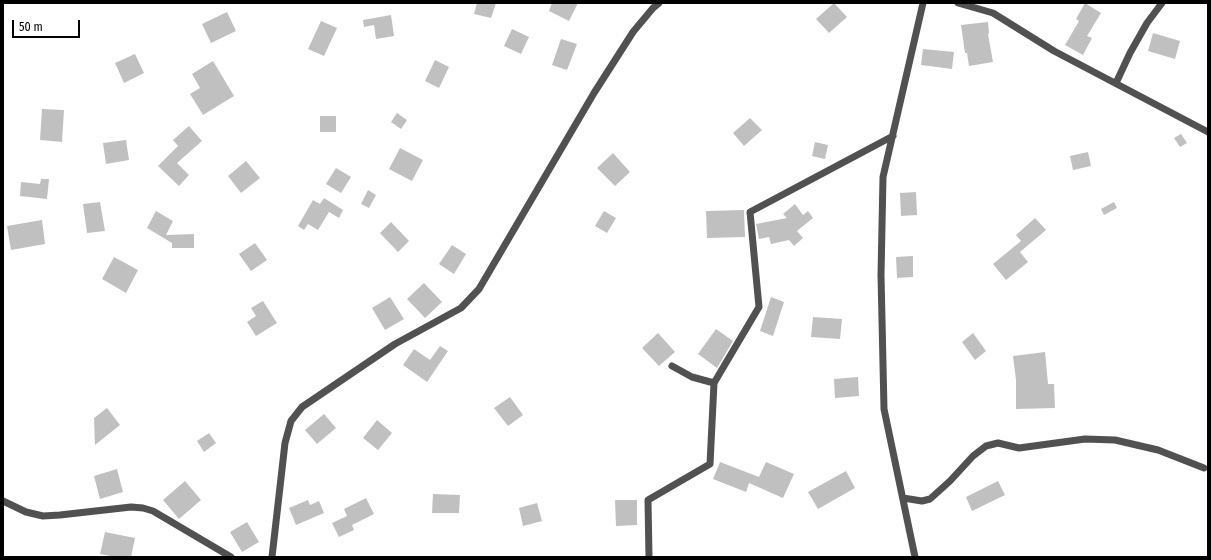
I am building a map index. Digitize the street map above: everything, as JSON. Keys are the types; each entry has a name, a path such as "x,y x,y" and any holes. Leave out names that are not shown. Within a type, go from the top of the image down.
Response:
{"street":[{"path":"272,557 285,443 291,421 302,407 395,344 461,308 479,290 594,93 633,32 659,3"},
{"path":"915,557 884,408 881,274 883,177 923,3"},
{"path":"958,3 993,13 1054,51 1208,132"},
{"path":"1116,83 1140,35 1162,3"},
{"path":"649,557 648,500 710,464 714,383 759,306 750,212 893,136"},
{"path":"672,366 692,377 714,383"},
{"path":"903,498 922,501 930,499 973,456 986,446 998,443 1019,448 1085,439 1115,440 1158,450 1204,468"},
{"path":"3,502 26,512 43,516 60,516 131,507 143,508 153,511 231,557"}],"building":[{"path":"477,3 496,3 491,18 474,14"},
{"path":"552,3 578,3 569,21 549,11"},
{"path":"834,3 847,17 829,33 816,19"},
{"path":"1085,3 1101,13 1087,36 1092,38 1083,55 1065,45 1079,21 1076,19"},
{"path":"227,12 236,31 211,43 202,24"},
{"path":"391,15 394,36 376,39 374,25 364,27 363,20"},
{"path":"321,21 337,28 324,56 308,49"},
{"path":"988,22 988,34 993,62 969,66 967,53 965,53 961,25"},
{"path":"512,29 529,37 521,54 504,46"},
{"path":"1153,33 1180,41 1175,59 1148,51"},
{"path":"561,39 577,44 567,70 552,65"},
{"path":"923,49 954,52 952,69 921,65"},
{"path":"135,54 144,73 124,83 115,63"},
{"path":"435,60 449,67 439,88 425,81"},
{"path":"213,61 234,96 203,115 190,94 200,88 192,74"},
{"path":"42,109 64,110 62,142 40,140"},
{"path":"397,113 407,120 401,129 391,122"},
{"path":"320,116 336,116 336,132 320,132"},
{"path":"750,118 762,130 744,146 733,133"},
{"path":"189,126 202,141 177,163 189,175 179,186 158,166 178,146 173,140"},
{"path":"1181,134 1187,143 1180,147 1174,138"},
{"path":"126,140 129,160 106,164 103,143"},
{"path":"815,142 828,145 825,159 812,156"},
{"path":"400,148 423,160 412,181 389,169"},
{"path":"1088,152 1091,166 1073,170 1070,156"},
{"path":"613,153 630,172 615,186 597,168"},
{"path":"246,161 260,178 241,193 228,176"},
{"path":"336,168 351,177 341,193 326,184"},
{"path":"41,179 49,179 47,199 20,196 21,182 40,184"},
{"path":"368,190 376,195 369,208 361,204"},
{"path":"916,192 917,215 901,216 900,193"},
{"path":"324,198 343,210 339,218 329,212 318,230 308,224 304,230 298,226 313,200 320,204"},
{"path":"100,202 105,231 87,233 83,204"},
{"path":"1114,202 1117,208 1104,215 1101,209"},
{"path":"795,204 803,215 808,211 813,218 797,231 803,238 794,246 789,240 771,244 769,237 759,239 756,224 787,218 783,214"},
{"path":"744,210 745,237 707,238 706,211"},
{"path":"156,211 173,221 166,235 194,234 194,248 172,248 172,243 147,228"},
{"path":"604,211 616,218 607,233 595,226"},
{"path":"1035,218 1046,230 1020,252 1028,262 1006,280 993,264 1021,241 1016,235"},
{"path":"42,220 45,244 11,250 7,226"},
{"path":"391,222 409,241 398,252 380,233"},
{"path":"255,243 267,260 251,271 239,254"},
{"path":"452,245 466,254 454,274 439,264"},
{"path":"913,256 913,277 897,278 896,257"},
{"path":"114,257 138,270 126,293 102,279"},
{"path":"424,283 442,302 425,318 407,299"},
{"path":"390,297 404,319 385,330 372,308"},
{"path":"771,297 784,302 773,336 760,331"},
{"path":"263,301 277,323 256,336 247,322 256,316 251,308"},
{"path":"813,317 842,319 840,339 811,337"},
{"path":"716,329 733,341 717,368 698,354"},
{"path":"658,333 675,352 659,366 642,348"},
{"path":"973,333 986,351 975,360 962,342"},
{"path":"440,346 448,351 427,382 403,365 414,349 430,360"},
{"path":"1045,352 1048,384 1054,384 1055,408 1016,409 1016,380 1013,356"},
{"path":"858,377 859,396 835,398 834,379"},
{"path":"510,397 523,415 508,426 494,408"},
{"path":"107,408 120,425 95,445 94,418"},
{"path":"324,414 336,428 317,444 305,430"},
{"path":"377,420 392,433 378,450 363,438"},
{"path":"209,433 216,443 204,452 197,441"},
{"path":"720,462 759,477 766,462 794,474 783,498 749,483 746,492 713,479"},
{"path":"117,469 123,492 100,499 94,476"},
{"path":"846,471 855,488 818,509 808,492"},
{"path":"185,481 201,500 179,519 163,500"},
{"path":"998,481 1005,495 972,511 966,497"},
{"path":"433,494 460,495 459,513 432,513"},
{"path":"366,498 374,514 352,525 354,530 339,537 332,523 347,516 344,509"},
{"path":"308,500 310,505 319,501 324,513 296,525 289,508"},
{"path":"615,500 637,500 637,525 616,526"},
{"path":"537,503 542,521 523,526 519,508"},
{"path":"247,522 259,542 242,552 230,532"},
{"path":"105,532 135,538 131,557 116,557 100,554"}]}
